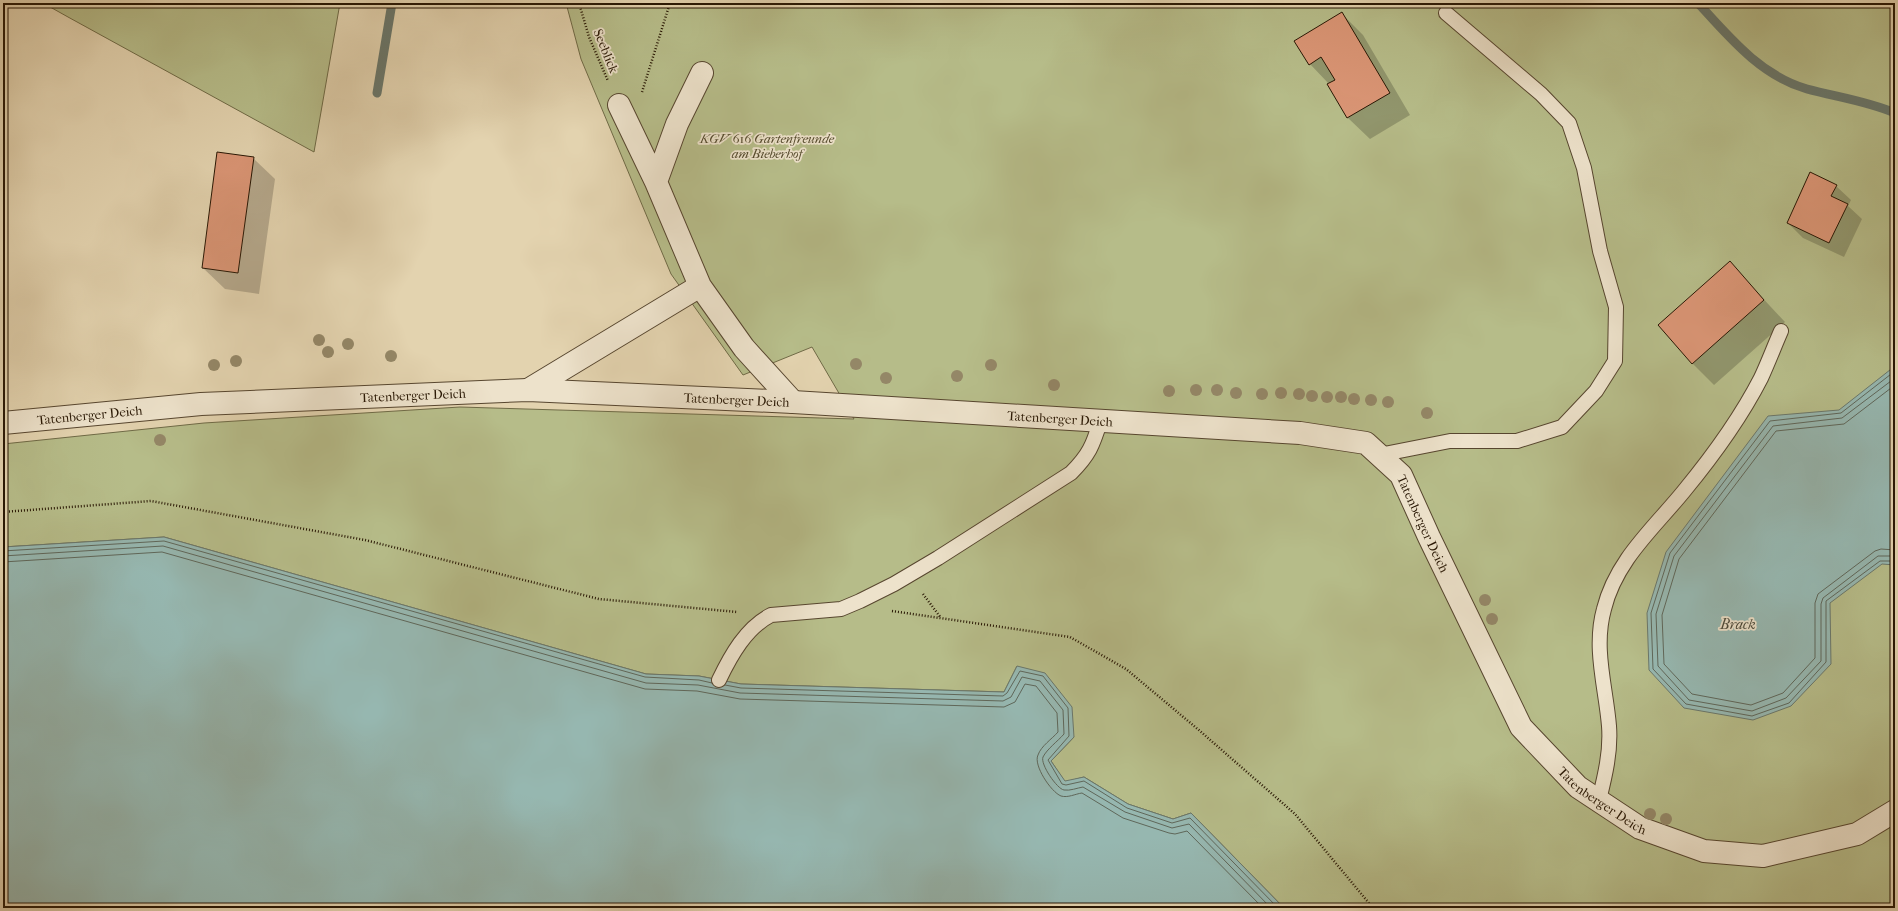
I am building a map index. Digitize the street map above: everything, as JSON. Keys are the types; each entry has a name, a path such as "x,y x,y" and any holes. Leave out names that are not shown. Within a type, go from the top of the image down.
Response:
{"street":[{"path":"656,182 677,124 702,73"},
{"path":"618,105 656,182 700,286 744,348 793,402"},
{"path":"528,390 700,286"},
{"name":"Tatenberger Deich","path":"3,423 201,404 528,390 793,402 1100,422 1300,433 1366,443 1401,475 1432,544 1521,728 1578,787 1640,828 1704,851 1763,856 1857,834 1895,811"}],"lane":[{"path":"1379,455 1450,441 1517,441 1562,427 1596,391 1615,361 1616,308 1600,251 1584,168 1569,123 1541,94 1446,13"},
{"path":"1599,800 1607,772 1609,727 1602,684 1600,637 1603,610 1616,577 1635,547 1685,490 1735,421 1761,378 1780,331"},
{"path":"719,680 745,636 764,619 772,615 841,609 912,574 1071,472 1082,461 1093,446 1100,422"}],"path":[{"name":"Seeblick","path":"579,3 588,37 618,105"},
{"path":"640,98 670,3"},
{"path":"3,512 151,501 364,540 599,599 772,615"},
{"path":"912,574 926,599 942,619"},
{"path":"884,611 1070,637 1126,669 1295,814 1373,908"}],"green space":[{"path":"43,3 340,3 314,152 68,17"},
{"name":"KGV 616 Gartenfreunde am Bieberhof","path":"566,3 1895,3 1895,908 1284,908 1191,813 1173,819 1128,804 1084,777 1065,782 1051,761 1074,737 1017,666 1004,692 741,684 699,676 646,674 164,537 3,547 3,444 204,423 460,407 854,419 812,347 743,375 671,274 581,59"}],"water":[{"name":"Brack","path":"1895,366 1895,565 1882,564 1830,603 1831,664 1791,706 1753,720 1684,708 1649,670 1647,613 1666,552 1768,416 1839,410"},
{"path":"164,537 646,674 699,676 741,684 1004,692 1017,666 1045,673 1072,707 1074,737 1051,761 1065,781 1084,777 1128,804 1173,819 1191,813 1284,908 3,908 3,547"}],"building":[{"path":"1342,12 1390,93 1347,118 1327,84 1335,80 1321,57 1309,65 1294,41"},
{"path":"217,152 254,157 238,273 202,268"},
{"path":"1810,172 1837,185 1831,196 1848,204 1829,243 1787,223"},
{"path":"1730,261 1764,300 1692,364 1658,325"}],"waterway":[{"path":"377,93 392,3"},
{"path":"1698,3 1734,42 1760,65 1775,75 1790,83 1807,89 1863,102 1895,113"}]}
